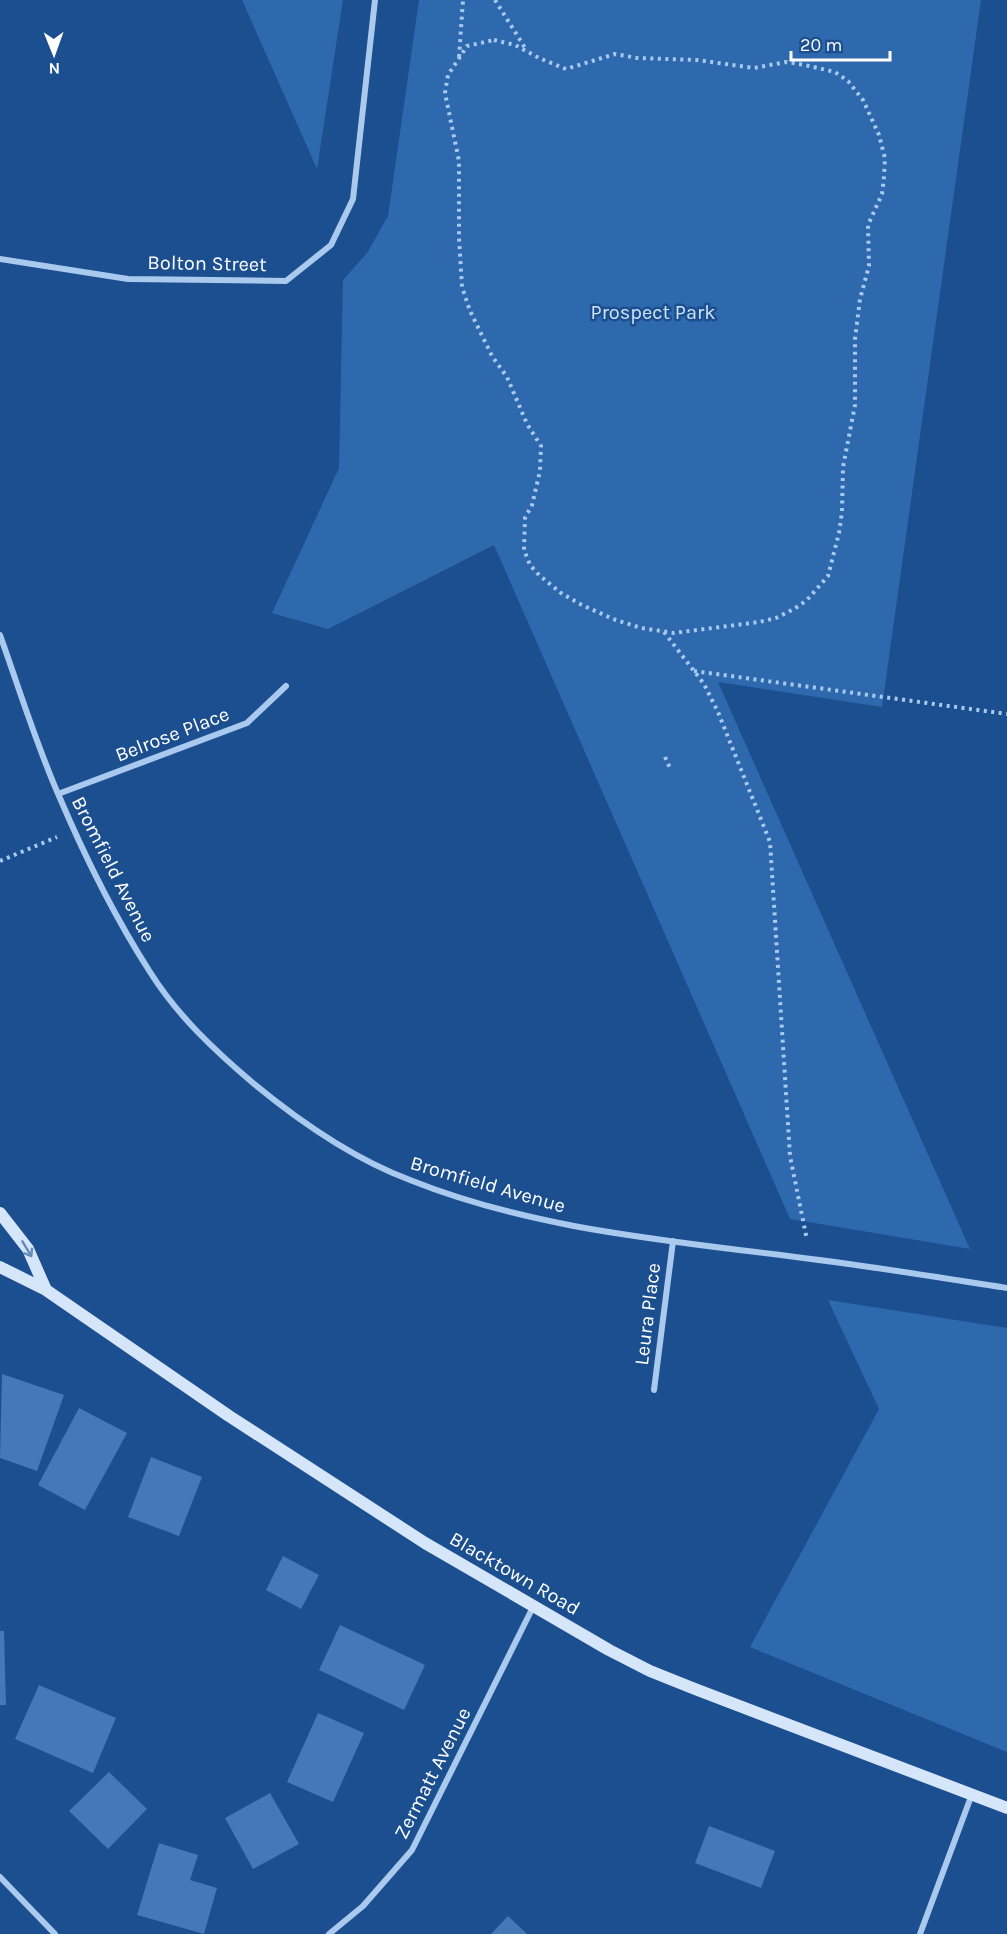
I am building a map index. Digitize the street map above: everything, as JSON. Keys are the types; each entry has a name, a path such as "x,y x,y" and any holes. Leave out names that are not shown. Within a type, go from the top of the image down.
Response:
{"main road":[{"path":"0,1213 28,1249 46,1290"},
{"name":"Blacktown Road","path":"0,1267 46,1290 230,1416 425,1543 609,1650 650,1671 1007,1808"}],"street":[{"name":"Bolton Street","path":"0,259 128,279 286,281 331,245 353,199 375,0"},
{"name":"Bromfield Avenue","path":"0,635 58,794 105,896 151,974 189,1024 230,1063 290,1114 363,1158 409,1180 487,1205 579,1227 811,1258 1007,1288"},
{"name":"Belrose Place","path":"58,794 247,723 286,686"},
{"name":"Leura Place","path":"654,1390 673,1241"},
{"name":"Zermatt Avenue","path":"329,1934 363,1906 412,1850 534,1605"},
{"path":"920,1934 972,1794"},
{"path":"0,1877 55,1934"}],"path":[{"path":"459,57 464,0"},
{"path":"495,0 528,52"},
{"path":"494,40 515,45 528,52 566,69 615,54 637,58 697,60 754,68 786,62 835,72 848,81 863,100 879,135 885,159 883,185 882,194 868,225 869,266 857,319 854,362 855,405 843,467 842,512 835,556 828,576 807,600 776,618 693,631 664,632 613,619 561,593 530,564 524,550 525,518 532,505 540,471 541,446 527,424 507,377 492,356 470,311 462,287 459,238 459,161 446,93 448,75 467,46 494,40"},
{"path":"664,632 704,684 718,712 770,842 790,1156 811,1258"},
{"path":"694,671 1007,714"},
{"path":"665,757 670,768"},
{"path":"0,861 74,829"}],"green space":[{"path":"242,0 343,0 317,169"},
{"name":"Prospect Park","path":"419,0 981,0 882,707 718,682 970,1249 790,1219 494,545 328,629 272,613 339,468 343,280 367,253 388,216"},
{"path":"828,1300 1007,1328 1007,1752 750,1647 879,1409"}],"building":[{"path":"2,1374 64,1395 37,1471 0,1458"},
{"path":"79,1408 127,1433 85,1510 38,1485"},
{"path":"151,1457 202,1477 179,1536 128,1517"},
{"path":"283,1556 319,1575 301,1609 266,1590"},
{"path":"340,1625 425,1665 404,1710 319,1670"},
{"path":"0,1631 4,1631 6,1705 0,1705"},
{"path":"39,1685 116,1718 93,1773 15,1739"},
{"path":"318,1713 364,1733 333,1802 287,1782"},
{"path":"109,1772 147,1809 108,1849 69,1811"},
{"path":"270,1793 299,1844 253,1869 225,1818"},
{"path":"709,1826 775,1851 761,1888 695,1863"},
{"path":"159,1843 198,1855 190,1880 217,1888 204,1934 137,1915"},
{"path":"508,1916 527,1934 491,1934"}]}
